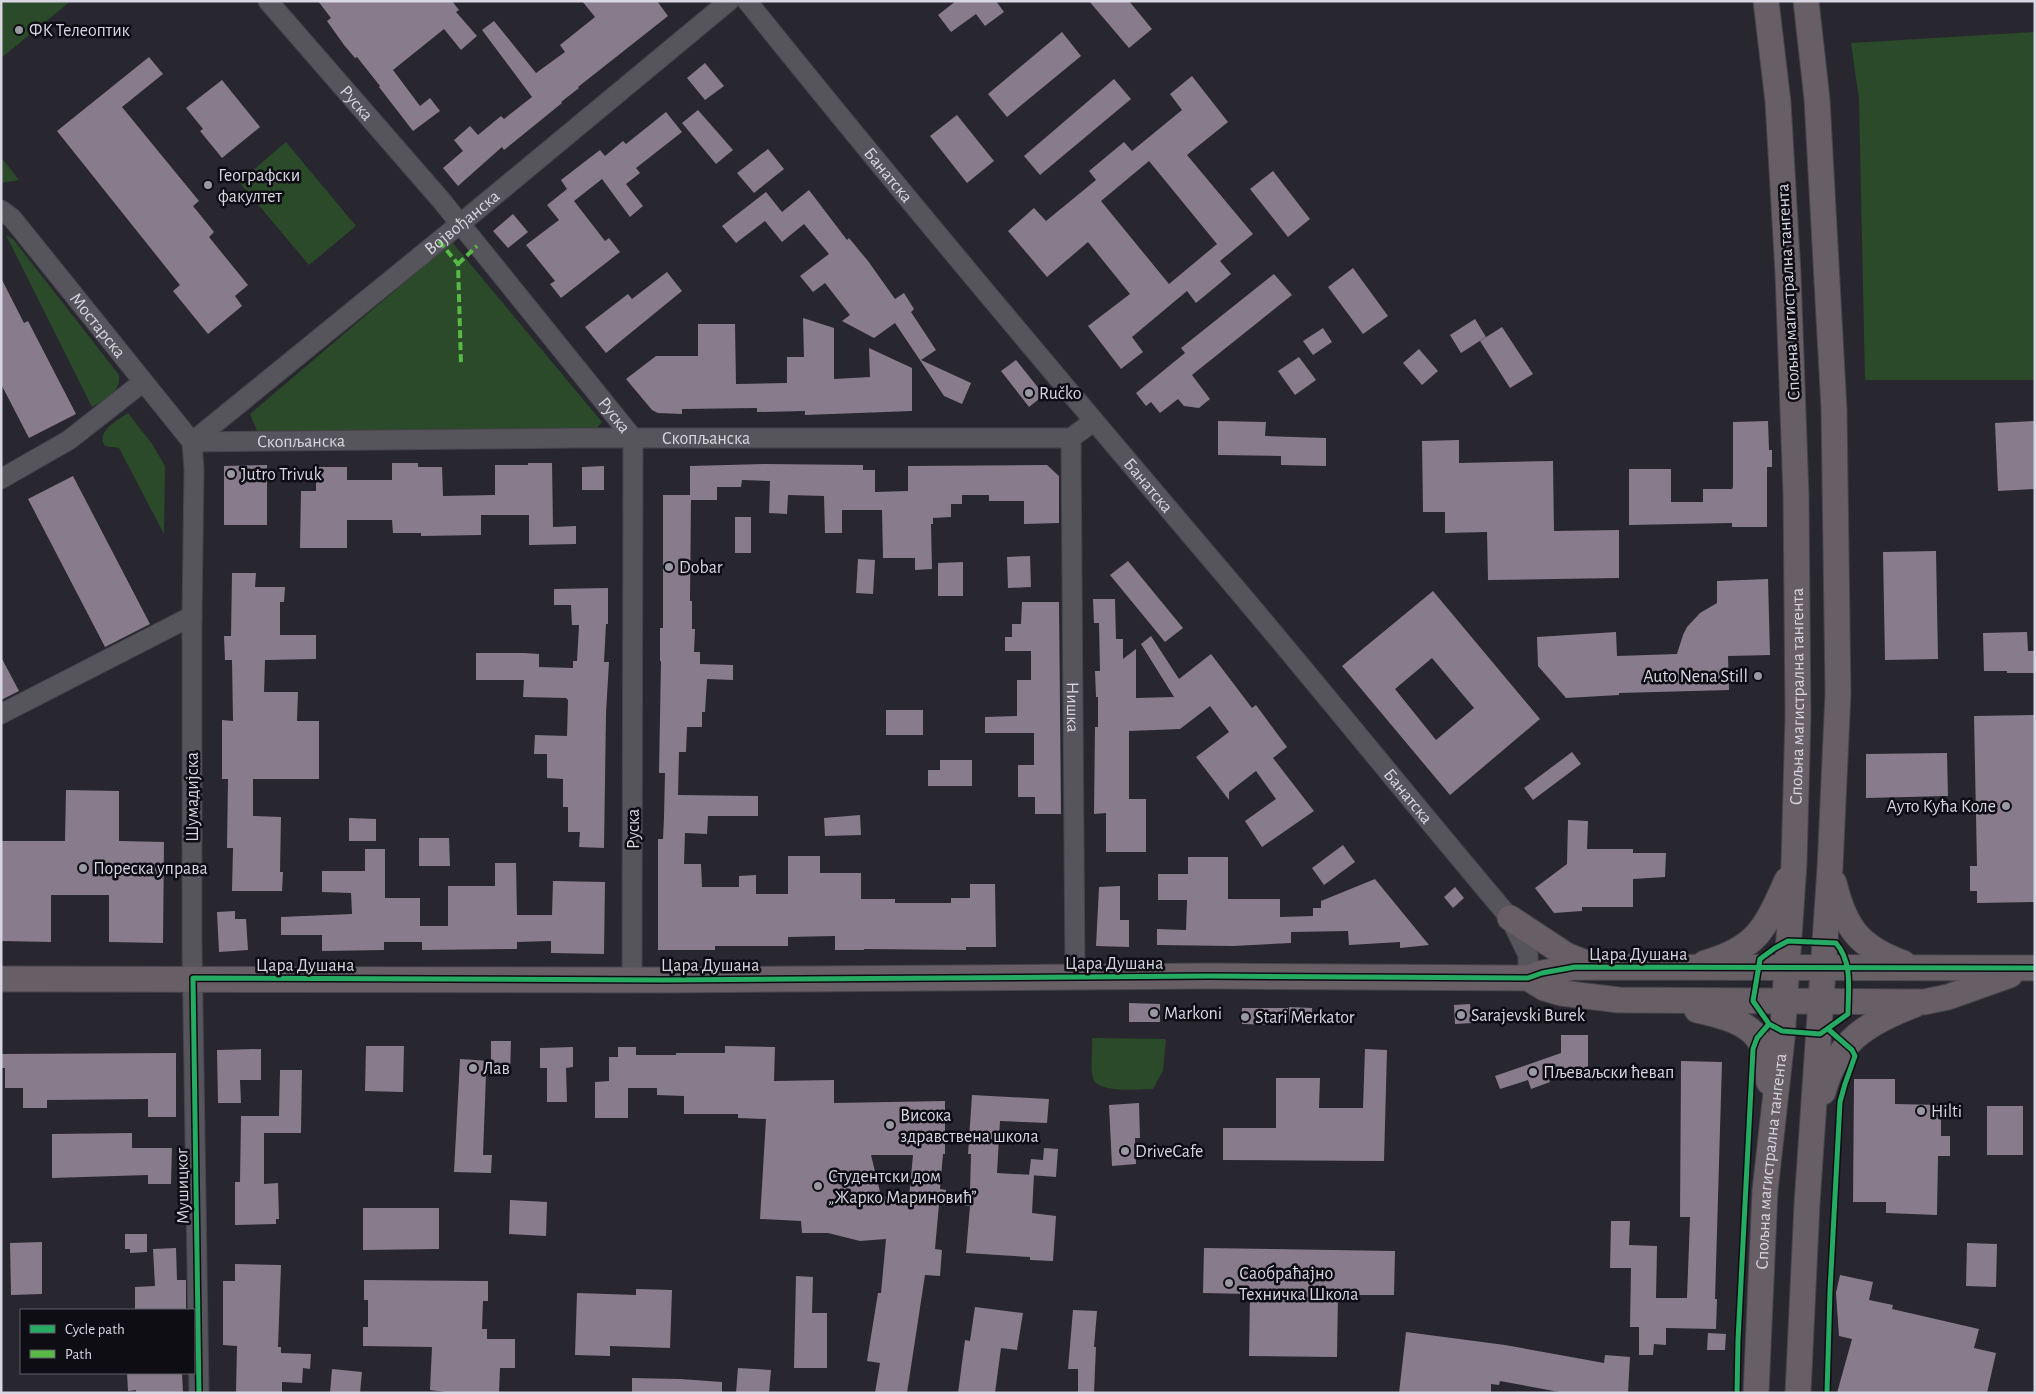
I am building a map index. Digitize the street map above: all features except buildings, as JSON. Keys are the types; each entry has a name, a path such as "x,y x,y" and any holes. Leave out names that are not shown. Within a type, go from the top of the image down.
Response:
{"main road":[{"name":"Спољна магистрална тангента","path":"1756,1393 1765,1201 1785,1001 1794,864 1798,716 1798,618 1788,273 1778,102 1766,1"},
{"path":"1798,1393 1807,1204 1814,1126 1830,868 1838,694 1834,409 1817,99 1806,1"},
{"path":"1793,410 1834,409"},
{"path":"1689,968 1726,956 1740,949 1755,937 1771,917 1794,864"},
{"path":"1830,868 1844,915 1859,937 1874,951 1920,968"},
{"path":"1510,918 1566,955 1601,967"},
{"name":"Цара Душана","path":"1,979 632,979 1075,976 1528,978 1559,969 1601,967 2032,968"},
{"name":"Цара Душана","path":"1528,978 1553,991 1579,996 1655,1001 1924,1002 1963,992 2032,968"},
{"path":"1655,1001 1735,1020 1745,1025 1755,1034 1766,1054 1772,1126"},
{"path":"1814,1126 1827,1078 1846,1044 1878,1022 1924,1002"}],"street":[{"name":"Руска","path":"268,1 460,224 633,438 632,979"},
{"name":"Војвођанска","path":"192,442 460,224 729,1"},
{"name":"Банатска","path":"747,1 854,134 1510,918 1528,955 1528,978"},
{"name":"Мостарска","path":"1,210 12,218 192,442"},
{"path":"1,479 69,440 143,382"},
{"path":"1071,438 1094,421"},
{"name":"Скопљанска","path":"192,442 633,438 1071,438"},
{"name":"Нишка","path":"1071,438 1075,976"},
{"name":"Шумадијска","path":"192,442 194,470 192,616 193,978"},
{"path":"1,714 192,616"},
{"name":"Мушицког","path":"193,978 199,1393"}],"green space":[{"name":"ФК Телеоптик","path":"1,1 71,1 1,58"},
{"path":"2035,32 2035,380 1865,380 1859,99 1851,43"},
{"path":"286,142 356,226 309,265 239,182"},
{"path":"1,157 19,180 1,183"},
{"path":"6,235 13,239 119,375 115,391 92,407"},
{"path":"452,242 602,422 596,429 257,431 250,414"},
{"path":"128,413 152,444 165,466 164,534 119,448 105,446 103,441 105,431"},
{"path":"1092,1038 1166,1039 1163,1071 1153,1089 1110,1089 1096,1083 1092,1074"}],"marked path":[{"path":"439,241 458,264 461,364"},
{"path":"458,264 477,246"}],"cycle path":[{"path":"1788,941 1836,943 1845,959 1849,986 1848,1014 1820,1034 1782,1031 1769,1024 1753,1001 1760,959 1788,941"},
{"path":"199,1393 193,978 663,980 1209,976 1528,978 1542,973 1575,967 2035,968"},
{"path":"1737,1393 1753,1049 1757,1038 1769,1024"},
{"path":"1827,1393 1830,1291 1840,1102 1855,1056 1852,1050 1828,1029"}],"place":[{"name":"ФК Телеоптик","path":"19,30"},
{"name":"Географски факултет","path":"208,185"},
{"name":"Ručko","path":"1029,393"},
{"name":"Jutro Trivuk","path":"231,474"},
{"name":"Dobar","path":"669,567"},
{"name":"Auto Nena Still","path":"1758,676"},
{"name":"Ауто Кућа Коле","path":"2006,806"},
{"name":"Пореска управа","path":"83,868"},
{"name":"Markoni","path":"1154,1013"},
{"name":"Sarajevski Burek","path":"1461,1015"},
{"name":"Stari Merkator","path":"1245,1017"},
{"name":"Лав","path":"473,1068"},
{"name":"Пљеваљски ћевап","path":"1533,1072"},
{"name":"Hilti","path":"1921,1111"},
{"name":"Висока здравствена школа","path":"890,1125"},
{"name":"DriveCafe","path":"1125,1151"},
{"name":"Студентски дом „Жарко Мариновић”","path":"818,1186"},
{"name":"Саобраћајно Техничка Школа","path":"1229,1283"}]}
